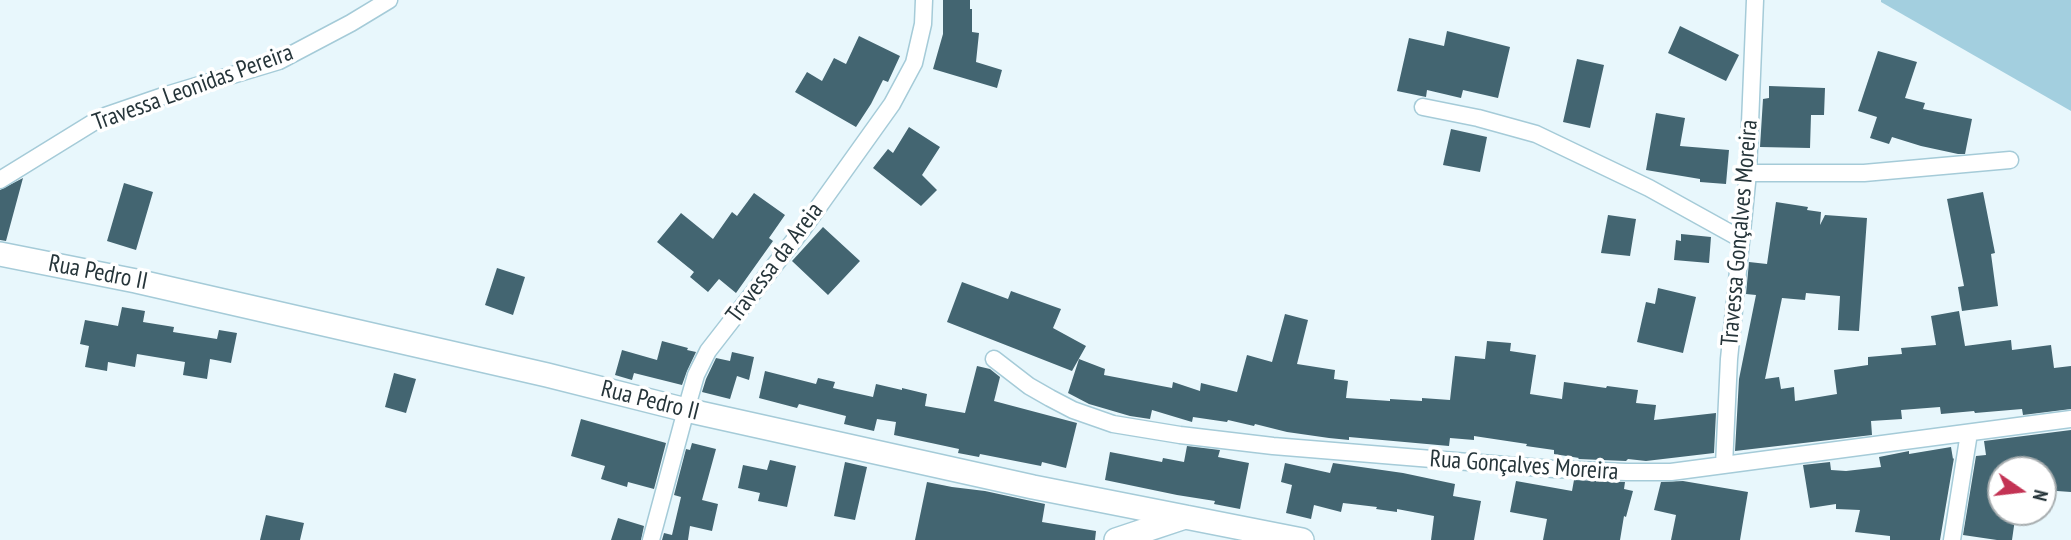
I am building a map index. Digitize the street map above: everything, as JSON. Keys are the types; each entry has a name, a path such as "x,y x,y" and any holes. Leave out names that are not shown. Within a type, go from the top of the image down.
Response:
{"street":[{"name":"Travessa Leonidas Pereira","path":"0,180 103,117 279,61 389,0"},
{"name":"Travessa da Areia","path":"651,540 696,375 708,351 802,230 892,104 914,63 923,24 924,0"},
{"name":"Travessa Gonçalves Moreira","path":"1724,465 1729,359 1748,173 1755,0"},
{"path":"1423,107 1536,134 1649,188 1741,239"},
{"path":"1748,173 1864,173 2010,160"},
{"name":"Rua Pedro II","path":"0,254 163,287 547,375 686,410 1033,487 1302,540"},
{"name":"Rua Gonçalves Moreira","path":"994,359 1030,386 1073,410 1113,424 1273,446 1554,469 1671,472 2071,419"},
{"path":"1952,540 1969,433"},
{"path":"1116,540 1185,517"}],"shaded area":[{"path":"2071,0 2071,111 1881,2"}],"building":[{"path":"943,0 970,0 972,32 979,33 976,62 1002,70 997,88 933,69 943,34"},
{"path":"1680,26 1739,55 1726,81 1668,53"},
{"path":"1447,31 1510,47 1498,98 1463,90 1461,98 1427,90 1426,97 1397,91 1409,38 1444,46"},
{"path":"859,36 900,56 888,82 883,80 856,127 795,92 807,72 822,81 834,58 846,64"},
{"path":"1878,51 1917,62 1905,98 1925,103 1923,109 1972,119 1965,154 1921,146 1892,137 1889,144 1870,138 1877,117 1858,111"},
{"path":"1577,59 1604,65 1590,128 1563,122"},
{"path":"1769,86 1825,88 1824,115 1811,115 1810,148 1760,147 1763,99 1769,98"},
{"path":"1656,113 1685,118 1680,146 1729,150 1726,184 1700,182 1700,179 1646,170"},
{"path":"909,127 940,147 922,175 937,190 921,206 873,168 888,149 893,153"},
{"path":"1451,129 1487,137 1480,172 1443,165"},
{"path":"23,178 6,241 0,240 0,190"},
{"path":"124,183 153,192 136,250 107,241"},
{"path":"1983,192 1995,253 1991,254 1998,306 1962,311 1958,287 1964,286 1947,199"},
{"path":"754,193 785,215 769,238 773,241 736,293 719,279 708,292 690,277 694,272 657,242 681,213 713,239 732,212 737,216"},
{"path":"1776,202 1821,212 1820,225 1825,215 1867,218 1859,331 1838,330 1840,296 1806,293 1805,300 1782,298 1765,379 1779,377 1781,389 1794,387 1795,401 1837,394 1834,370 1868,365 1868,357 1902,354 1901,348 1936,345 1931,316 1959,311 1965,346 2011,340 2012,350 2051,345 2054,368 2071,366 2071,409 2023,415 2022,409 1941,414 1940,407 1901,410 1902,419 1871,421 1872,435 1735,451 1739,379 1756,295 1746,294 1749,262 1767,264"},
{"path":"1608,215 1636,219 1630,256 1601,253"},
{"path":"823,227 860,261 828,295 792,261"},
{"path":"1681,234 1711,237 1709,263 1674,260 1676,240 1681,241"},
{"path":"497,268 525,277 513,315 485,305"},
{"path":"962,282 1008,299 1011,291 1061,309 1053,328 1086,346 1072,371 947,322"},
{"path":"1658,288 1696,297 1683,353 1637,342 1646,302 1655,304"},
{"path":"122,307 145,311 143,322 174,327 173,332 217,339 219,330 237,333 231,363 210,359 207,379 183,375 185,362 137,354 135,367 108,362 107,371 85,367 89,346 80,344 85,320 118,326"},
{"path":"1285,314 1308,320 1297,364 1335,370 1334,379 1348,381 1346,398 1390,401 1422,401 1422,398 1450,400 1455,356 1485,359 1487,341 1511,343 1510,351 1536,355 1530,394 1562,399 1564,382 1607,386 1638,390 1636,403 1656,405 1654,420 1716,413 1714,453 1626,461 1578,459 1554,454 1554,450 1526,446 1527,444 1474,436 1474,440 1450,438 1449,446 1349,437 1349,440 1287,432 1228,420 1193,417 1192,422 1152,410 1150,419 1130,416 1089,404 1068,393 1079,359 1105,369 1104,375 1172,388 1173,382 1200,391 1201,383 1237,392 1247,355 1272,362"},
{"path":"662,341 696,352 682,385 634,373 632,380 615,375 622,350 657,360"},
{"path":"732,352 754,357 749,380 737,376 730,399 702,392 716,358 730,361"},
{"path":"977,366 990,369 1000,377 994,401 1077,423 1066,468 1042,462 1041,466 980,454 979,457 958,453 959,449 894,435 896,422 877,419 874,431 844,424 846,416 799,404 797,408 759,398 765,371 816,384 818,378 835,382 833,388 873,397 876,384 902,388 927,394 925,406 965,413"},
{"path":"394,373 416,379 406,413 385,407"},
{"path":"581,419 666,443 654,489 628,482 627,487 601,479 605,466 571,456"},
{"path":"2071,430 2071,492 2057,491 2057,456 1987,456 1987,526 2014,526 2012,540 1963,535 1976,456 1986,455 1984,441"},
{"path":"692,443 716,449 702,500 718,504 712,531 690,526 688,540 662,540 664,533 672,535 681,497 674,495 686,449 690,450"},
{"path":"1187,446 1220,450 1218,457 1249,463 1240,509 1214,504 1215,501 1105,480 1110,452 1162,462 1163,458 1184,462"},
{"path":"1951,447 1954,458 1940,540 1890,540 1890,536 1855,532 1860,510 1836,509 1836,504 1810,508 1803,465 1830,462 1831,470 1846,471 1881,467 1879,457"},
{"path":"770,460 796,466 787,507 758,501 760,493 738,488 743,465 767,470"},
{"path":"845,462 867,467 855,520 834,516"},
{"path":"1285,463 1330,473 1333,463 1455,484 1453,496 1481,501 1474,540 1431,540 1434,516 1397,509 1397,512 1343,503 1341,512 1314,505 1311,519 1286,513 1292,485 1281,482"},
{"path":"1574,480 1625,482 1624,489 1633,491 1626,517 1624,516 1620,540 1543,540 1547,519 1510,512 1516,481 1572,491"},
{"path":"1683,481 1748,492 1740,540 1671,540 1676,515 1654,510 1661,482"},
{"path":"927,482 1045,504 1042,522 1096,531 1095,540 915,540"},
{"path":"266,515 304,523 300,540 260,540"},
{"path":"618,518 644,526 641,540 611,540"}]}
